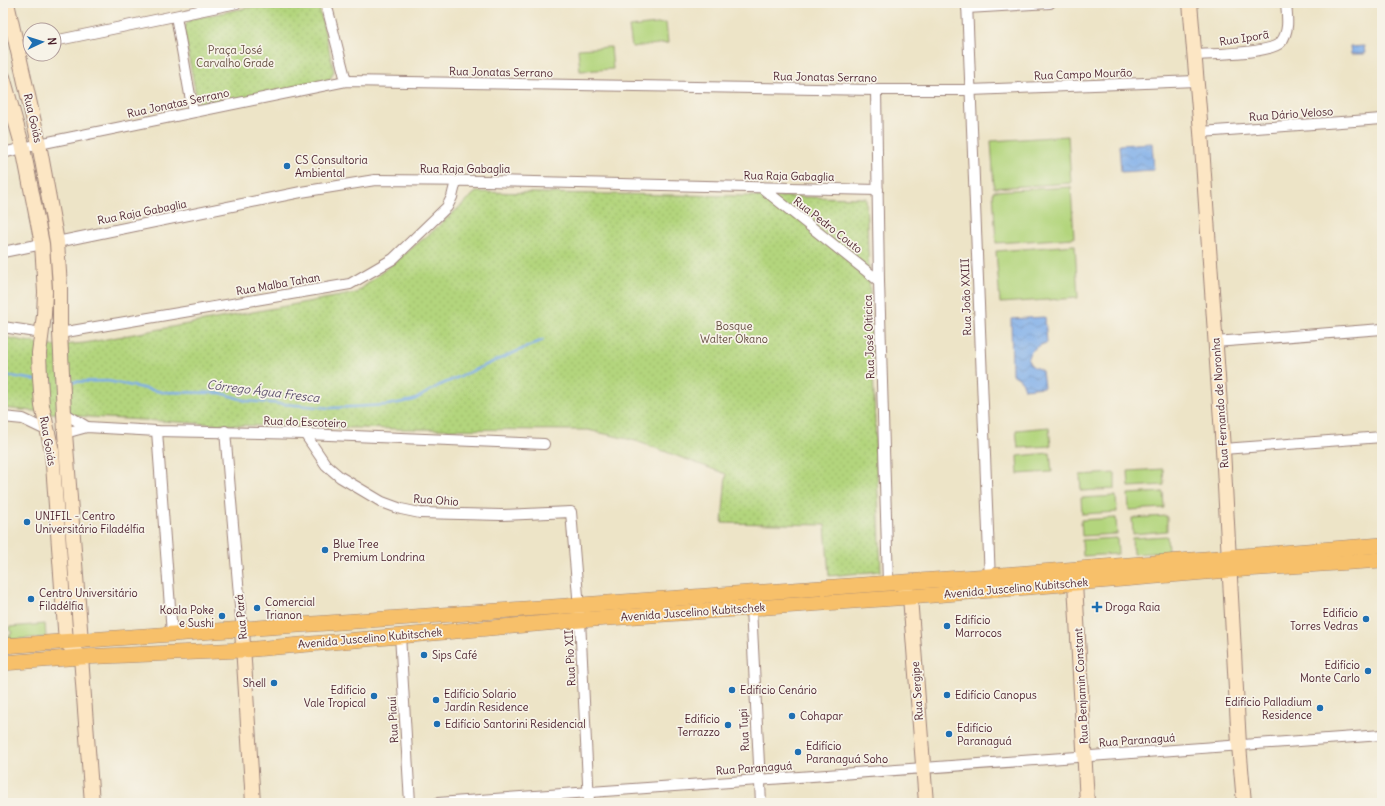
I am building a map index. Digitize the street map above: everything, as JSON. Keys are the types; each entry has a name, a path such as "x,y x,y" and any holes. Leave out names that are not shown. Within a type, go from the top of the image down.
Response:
{"main road":[{"name":"Rua Goiás","path":"7,3 22,43"},
{"name":"Rua Fernando de Noronha","path":"1190,3 1201,132 1223,449 1239,745 1244,803"},
{"name":"Rua Goiás","path":"26,62 39,144 57,242 65,433 81,640"},
{"name":"Rua Goiás","path":"3,77 23,148 42,244 45,292 40,361 42,406 52,451 66,642"},
{"path":"46,424 58,401 56,350 60,333"},
{"path":"52,451 57,439 65,433"},
{"name":"Avenida Juscelino Kubitschek","path":"3,663 243,650 400,635 579,612 894,583 990,583 1229,564 1382,545"},
{"name":"Avenida Juscelino Kubitschek","path":"1229,564 1382,560"},
{"name":"Rua Benjamin Constant","path":"1075,576 1087,803"},
{"name":"Rua Sergipe","path":"894,583 910,597 926,803"},
{"name":"Avenida Juscelino Kubitschek","path":"3,646 496,611 579,612 750,608 910,597 990,583"},
{"path":"400,635 406,627 418,624 464,621 496,611"},
{"name":"Rua Pará","path":"242,630 253,803"},
{"path":"66,642 81,658 92,803"}],"street":[{"path":"62,39 237,3"},
{"path":"326,3 346,81"},
{"path":"967,6 1050,3"},
{"name":"Rua Iporã","path":"1194,55 1247,52 1272,48 1281,42 1286,32 1286,3"},
{"name":"Rua João XXIII","path":"967,6 990,583"},
{"path":"176,16 193,112"},
{"name":"Rua Jonatas Serrano","path":"3,153 39,144 346,81 876,90 970,90"},
{"name":"Rua Campo Mourão","path":"970,90 1196,81"},
{"name":"Rua José Oiticica","path":"876,90 879,281 894,583"},
{"name":"Rua Dário Veloso","path":"1201,132 1382,119"},
{"name":"Rua Raja Gabaglia","path":"57,242 301,192 375,180 487,180 878,190"},
{"name":"Rua Malba Tahan","path":"60,333 350,284 393,259 447,207 452,197 456,181"},
{"name":"Rua Pedro Couto","path":"761,187 879,281"},
{"path":"3,252 42,244"},
{"path":"3,327 42,333"},
{"path":"1215,342 1382,329"},
{"path":"64,413 87,427"},
{"path":"3,417 23,419 46,424"},
{"name":"Rua do Escoteiro","path":"65,433 87,427 157,432 305,434 544,444"},
{"path":"157,432 172,634"},
{"name":"Rua Pará","path":"225,432 242,630"},
{"name":"Rua Ohio","path":"305,434 326,465 340,477 382,502 400,509 420,514 501,515 571,512"},
{"path":"1223,449 1382,437"},
{"name":"Rua Pio XII","path":"571,512 579,612 589,803"},
{"name":"Rua Tupi","path":"750,608 761,803"},
{"name":"Rua Piauí","path":"400,635 410,803"},
{"name":"Rua Paranaguá","path":"438,803 1382,735"}],"green space":[{"name":"Praça José Carvalho Grade","path":"271,3 318,3 334,71 330,79 325,83 209,107 201,105 197,100 184,32 186,24 191,19"},
{"path":"666,23 668,43 632,47 629,27"},
{"path":"611,47 613,69 580,71 578,49"},
{"path":"1068,136 1071,183 994,188 991,141"},
{"path":"1071,187 1074,238 996,243 993,191"},
{"name":"Bosque Walter Okano","path":"476,192 866,198 881,571 829,576 825,525 722,523 726,474 636,441 588,430 401,429 228,425 90,417 3,408 3,337 52,346 85,343 356,293 432,232"},
{"path":"1075,245 1078,298 1000,303 996,251"},
{"path":"1049,427 1051,446 1018,448 1016,430"},
{"path":"1050,453 1052,472 1018,474 1017,456"},
{"path":"1163,469 1164,485 1129,487 1128,471"},
{"path":"1115,473 1115,489 1081,491 1080,475"},
{"path":"1163,492 1164,508 1129,510 1128,494"},
{"path":"1116,496 1117,512 1082,514 1081,498"},
{"path":"1167,516 1167,531 1133,534 1132,518"},
{"path":"1116,518 1117,534 1082,536 1081,520"},
{"path":"1167,536 1168,552 1133,554 1132,538"},
{"path":"1117,538 1118,554 1083,556 1082,540"},
{"path":"45,624 46,637 7,640 12,632 9,630 9,627"}],"water":[{"path":"1364,46 1365,54 1351,54 1350,47"},
{"path":"1152,143 1154,170 1121,172 1119,145"},
{"path":"1045,317 1047,343 1036,348 1028,357 1028,361 1031,365 1042,371 1044,387 1024,389 1021,380 1012,374 1011,319"}],"waterway":[{"name":"Córrego Água Fresca","path":"66,382 108,381 162,392 221,393 247,401 331,408 387,405 414,400 438,386 543,340"},
{"name":"Córrego Água Fresca","path":"3,375 36,380"},
{"name":"Córrego Água Fresca","path":"45,382 52,383"}],"place":[{"name":"CS Consultoria Ambiental","path":"287,166"},
{"name":"UNIFIL - Centro Universitário Filadélfia","path":"27,522"},
{"name":"Blue Tree Premium Londrina","path":"325,550"},
{"name":"Centro Universitário Filadélfia","path":"31,599"},
{"name":"Droga Raia","path":"1097,607"},
{"name":"Comercial Trianon","path":"257,608"},
{"name":"Koala Poke e Sushi","path":"222,616"},
{"name":"Edifício Torres Vedras","path":"1366,619"},
{"name":"Edifício Marrocos","path":"947,626"},
{"name":"Sips Café","path":"424,655"},
{"name":"Edifício Monte Carlo","path":"1368,671"},
{"name":"Shell","path":"274,683"},
{"name":"Edifício Cenário","path":"732,690"},
{"name":"Edifício Canopus","path":"947,695"},
{"name":"Edifício Vale Tropical","path":"374,696"},
{"name":"Edifício Solario Jardín Residence","path":"436,700"},
{"name":"Edifício Palladium Residence","path":"1320,708"},
{"name":"Cohapar","path":"792,716"},
{"name":"Edifício Santorini Residencial","path":"437,724"},
{"name":"Edifício Terrazzo","path":"728,725"},
{"name":"Edifício Paranaguá","path":"949,734"},
{"name":"Edifício Paranaguá Soho","path":"798,752"}]}
